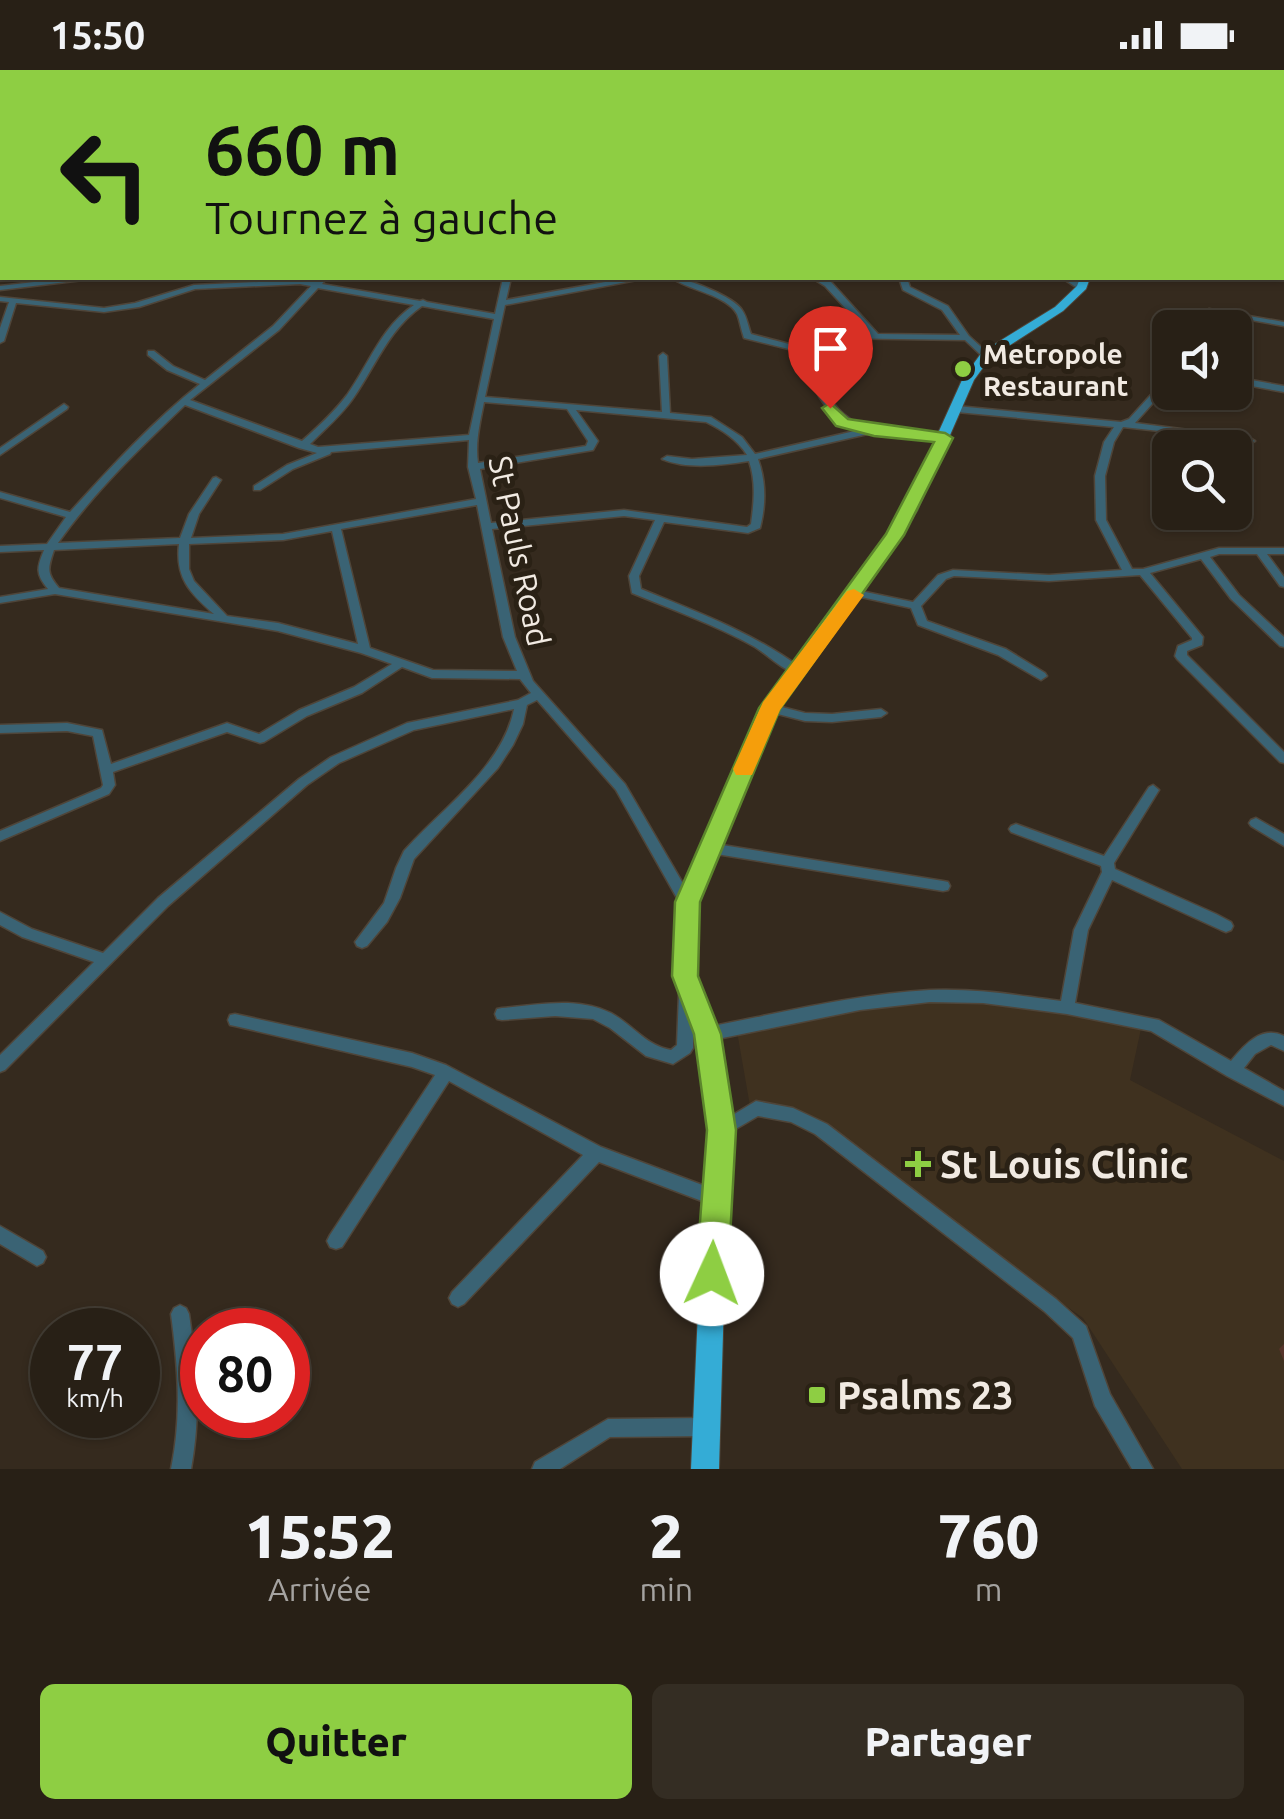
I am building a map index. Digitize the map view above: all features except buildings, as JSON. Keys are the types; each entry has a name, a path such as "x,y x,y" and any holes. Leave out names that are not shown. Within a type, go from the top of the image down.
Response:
{"highway":[{"path":"705,1469 715,1198 722,1130 708,1034 685,976 687,902 770,708 856,593 910,511 968,380 986,355 1032,330 1078,281"}],"street":[{"path":"0,288 66,280"},
{"name":"St Pauls Road","path":"507,280 473,437 473,468 510,637 523,675 620,787 687,902"},
{"path":"502,303 626,280"},
{"path":"679,280 735,306 747,336 814,353"},
{"path":"820,280 876,337"},
{"path":"904,280 906,288 944,308 986,355"},
{"path":"55,590 45,580 43,566 50,547 72,516 149,432 276,328 320,281"},
{"path":"0,299 104,310 208,285 320,281 498,317"},
{"path":"0,341 13,301"},
{"path":"302,446 351,396 373,355 394,328 423,302"},
{"path":"1252,318 1284,324"},
{"path":"945,438 874,431 842,423 809,369 825,338 967,338"},
{"path":"151,353 170,368 206,383"},
{"path":"663,356 666,412"},
{"path":"1252,383 1284,389"},
{"path":"480,399 708,418 728,428 751,456 762,480 756,526 739,530 661,518 600,514 487,526"},
{"path":"1128,572 1106,536 1098,503 1108,442 1120,425 1132,421 1152,399"},
{"path":"184,401 302,446 329,451 473,437"},
{"path":"473,468 590,448 593,442 569,406"},
{"path":"0,452 64,407"},
{"path":"957,409 1161,430"},
{"path":"666,459 685,463 751,456 874,431"},
{"path":"257,488 290,467 329,451"},
{"path":"216,480 196,510 185,543 184,568 188,579 223,617"},
{"path":"0,495 72,516"},
{"path":"0,549 283,537 481,500"},
{"path":"661,518 634,576 636,591 770,649 798,671"},
{"path":"336,528 365,650"},
{"path":"1259,550 1284,584"},
{"path":"916,606 942,576 954,573 1049,578 1143,572 1203,555 1284,552"},
{"path":"1203,555 1235,597 1284,643"},
{"path":"1143,572 1197,637 1198,642 1182,649 1180,656 1284,759"},
{"path":"0,600 55,590 223,617 365,650 398,665 456,677 523,675"},
{"path":"856,593 916,606"},
{"path":"916,606 922,623 1002,652 1041,676"},
{"path":"106,770 227,727 260,739 302,713 358,690 398,665"},
{"path":"0,1065 104,958 238,837 335,760 412,726 521,703 538,694"},
{"path":"362,942 386,912 411,853 463,798 518,728 521,703"},
{"path":"770,708 805,717 881,714"},
{"path":"0,729 68,726 98,733 109,785 0,836"},
{"path":"1067,1008 1085,916 1153,790"},
{"path":"1256,822 1284,841"},
{"path":"1016,829 1108,868 1155,896 1179,900 1226,926"},
{"path":"710,848 943,886"},
{"path":"0,918 28,933 104,958"},
{"path":"502,1014 580,1010 605,1017 651,1055 672,1057 686,1048 689,1025 685,976"},
{"path":"708,1034 860,1004 955,995 1067,1008 1154,1025 1284,1100"},
{"path":"235,1020 412,1060 446,1072 596,1153 715,1198"},
{"path":"1232,1071 1250,1049 1271,1038 1284,1044"},
{"path":"336,1241 446,1072"},
{"path":"722,1130 756,1108 793,1115 822,1130 1050,1305 1080,1332 1102,1400 1143,1469"},
{"path":"458,1298 596,1153"},
{"path":"0,1234 37,1257"},
{"path":"542,1469 608,1428 707,1427"},
{"path":"181,1469 186,1438"}],"shaded area":[{"path":"976,996 1142,1024 1130,1080 1284,1161 1284,1469 1182,1469 1083,1318 923,1206 873,1158 840,1136 750,1106 735,1020"}],"slow traffic":[{"path":"744,769 770,708 854,595"}],"place":[{"name":"Metropole Restaurant","path":"963,369"},
{"name":"St Louis Clinic","path":"918,1164"},
{"name":"Psalms 23","path":"817,1395"}],"route":[{"path":"712,1274 722,1130 708,1034 685,976 687,902 770,708 895,535 945,438 874,431 842,423 830,408"}]}
